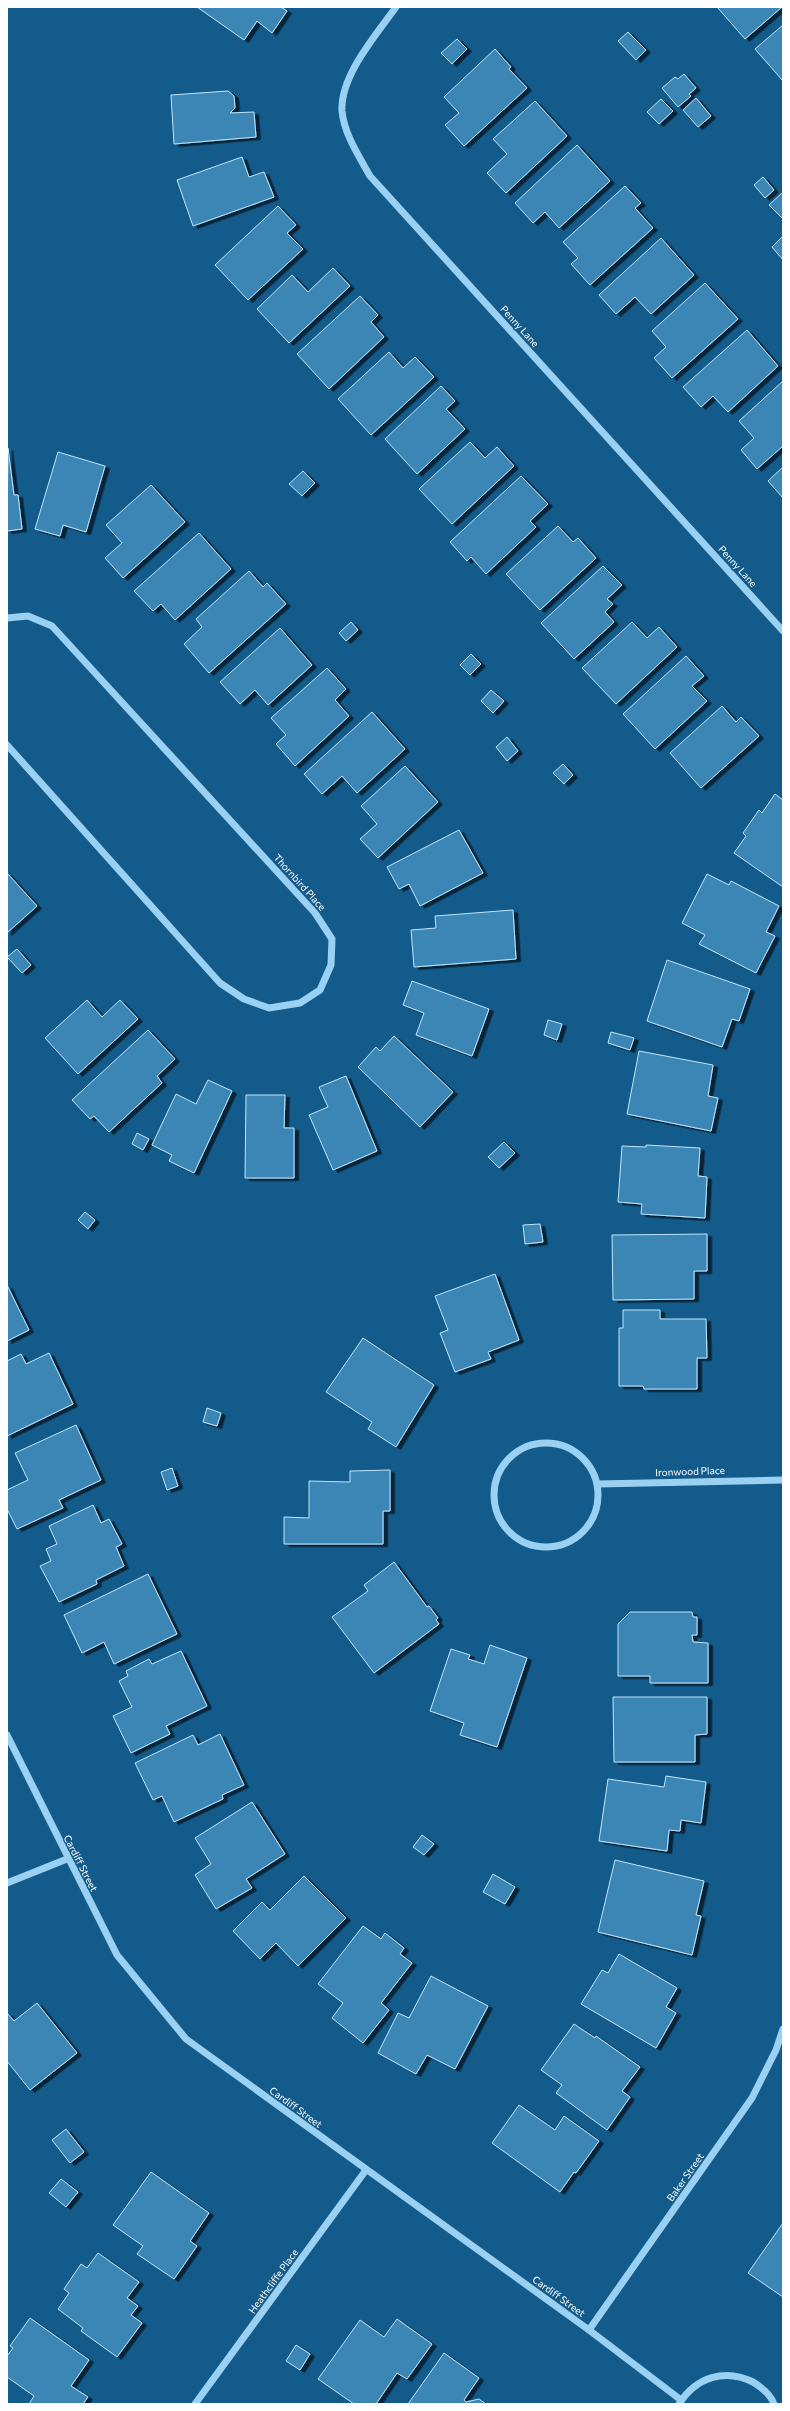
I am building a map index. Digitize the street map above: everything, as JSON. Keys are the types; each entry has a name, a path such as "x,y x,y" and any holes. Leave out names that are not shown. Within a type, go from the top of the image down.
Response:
{"street":[{"name":"Penny Lane","path":"396,7 346,82 342,112 351,142 370,176 783,631"},
{"name":"Thornbird Place","path":"7,618 28,616 52,626 316,913 332,939 331,965 320,990 300,1003 269,1008 244,999 220,983 7,745"},
{"path":"537,1442 553,1442 571,1448 579,1453 591,1467 598,1484 597,1510 586,1530 569,1543 551,1548 523,1542 509,1532 500,1520 494,1504 497,1475 507,1459 519,1449 537,1442"},
{"name":"Ironwood Place","path":"598,1484 783,1480"},
{"name":"Cardiff Street","path":"7,1735 67,1859 116,1955 186,2038 366,2170 590,2330 680,2402 687,2392 708,2377 728,2374 743,2377 760,2386 774,2404"},
{"path":"7,1883 67,1859"},
{"name":"Baker Street","path":"590,2330 752,2098 776,2050 783,2029"},
{"name":"Heathcliffe Place","path":"195,2404 366,2170"}],"building":[{"path":"197,7 281,7 287,11 272,33 257,21 244,40"},
{"path":"717,7 782,7 745,39"},
{"path":"783,25 783,81 755,49"},
{"path":"628,32 646,50 636,60 618,41"},
{"path":"457,39 467,49 452,64 441,53"},
{"path":"495,49 511,67 509,69 527,88 464,146 445,125 459,113 444,97"},
{"path":"684,74 696,88 689,94 691,96 678,107 662,88 675,77 678,79"},
{"path":"228,91 234,96 235,108 230,113 254,112 256,137 174,144 171,95"},
{"path":"696,98 711,116 698,127 683,110"},
{"path":"661,99 673,111 659,124 647,112"},
{"path":"535,101 567,136 506,193 487,173 507,154 493,139"},
{"path":"577,145 610,181 559,228 545,212 533,223 515,203"},
{"path":"242,157 249,177 264,172 274,197 193,226 177,180"},
{"path":"763,177 774,190 765,198 754,185"},
{"path":"625,186 641,203 635,208 653,228 590,285 571,264 578,258 563,242"},
{"path":"783,192 783,219 769,205"},
{"path":"278,206 296,225 287,233 303,249 248,300 215,265"},
{"path":"783,236 783,260 772,247"},
{"path":"661,238 694,275 651,314 635,297 616,314 599,295"},
{"path":"333,268 350,286 289,343 257,309 292,275 308,292"},
{"path":"705,283 738,319 672,378 654,358 666,347 652,331"},
{"path":"360,296 378,315 371,322 384,337 329,389 297,354"},
{"path":"747,330 778,366 728,412 713,396 701,407 683,387"},
{"path":"389,352 403,368 415,357 434,377 371,435 338,399"},
{"path":"783,381 783,446 757,469 741,450 754,438 739,421"},
{"path":"441,386 455,401 446,409 465,429 417,474 385,439"},
{"path":"470,442 485,458 497,447 514,466 452,524 419,489"},
{"path":"8,448 14,495 18,495 22,529 7,531"},
{"path":"58,452 105,466 86,532 63,525 60,536 35,529"},
{"path":"783,467 783,498 768,481"},
{"path":"303,471 315,483 302,496 289,484"},
{"path":"521,476 548,504 530,521 536,527 486,574 471,557 467,561 450,542"},
{"path":"151,485 185,522 123,578 105,558 122,543 106,525"},
{"path":"558,526 573,542 578,538 596,558 540,610 506,574"},
{"path":"199,533 231,569 175,620 161,604 153,611 134,591"},
{"path":"603,566 622,585 607,599 613,604 605,612 614,622 574,659 541,623"},
{"path":"249,571 263,587 267,583 286,604 209,673 184,644 202,627 196,619"},
{"path":"351,622 358,630 346,641 339,633"},
{"path":"632,622 647,638 659,627 677,647 616,704 582,668"},
{"path":"280,628 312,665 268,705 255,690 240,704 220,682"},
{"path":"471,654 481,664 470,675 460,665"},
{"path":"686,656 704,676 692,686 707,701 655,749 623,714"},
{"path":"327,668 346,689 335,700 349,716 295,766 276,744 286,735 271,718"},
{"path":"491,690 504,701 493,713 481,701"},
{"path":"722,706 736,722 741,717 759,736 701,788 670,753"},
{"path":"372,712 405,749 357,793 342,776 322,794 304,774"},
{"path":"507,737 518,751 507,761 496,747"},
{"path":"563,764 573,775 564,784 553,773"},
{"path":"405,766 438,802 378,858 360,839 377,824 361,806"},
{"path":"775,794 783,800 783,887 734,853 746,836 743,833 759,810 762,813"},
{"path":"459,830 483,873 420,906 409,884 399,889 387,867"},
{"path":"7,873 37,906 7,933"},
{"path":"707,874 729,885 731,881 779,906 766,932 775,936 756,973 699,944 705,935 682,923"},
{"path":"513,910 516,959 414,967 411,930 436,928 435,916"},
{"path":"17,949 31,965 22,973 7,957"},
{"path":"667,960 750,989 739,1021 732,1019 722,1047 647,1021"},
{"path":"412,981 489,1009 472,1056 416,1035 424,1013 403,1005"},
{"path":"87,1000 102,1017 120,1000 138,1019 78,1074 45,1038"},
{"path":"548,1020 562,1024 557,1040 544,1035"},
{"path":"148,1030 175,1059 157,1076 162,1083 109,1132 94,1116 90,1119 72,1100"},
{"path":"611,1032 634,1038 630,1050 608,1043"},
{"path":"394,1036 453,1092 420,1127 358,1067 376,1047 380,1051"},
{"path":"639,1051 713,1065 708,1096 718,1098 711,1131 627,1114"},
{"path":"346,1076 377,1151 333,1170 309,1115 328,1107 319,1087"},
{"path":"208,1080 232,1091 194,1173 169,1161 172,1155 152,1145 176,1094 196,1104"},
{"path":"246,1095 285,1095 284,1128 294,1128 294,1178 245,1178"},
{"path":"137,1133 149,1139 143,1150 132,1144"},
{"path":"504,1142 515,1153 499,1168 488,1157"},
{"path":"646,1145 700,1148 698,1176 707,1177 705,1218 641,1214 642,1204 618,1202 622,1146 646,1147"},
{"path":"85,1212 95,1220 88,1229 78,1220"},
{"path":"540,1224 543,1242 525,1244 523,1225"},
{"path":"707,1234 707,1271 694,1271 694,1299 613,1300 612,1235"},
{"path":"495,1274 519,1340 488,1352 491,1359 455,1372 440,1333 448,1330 435,1296"},
{"path":"7,1285 29,1330 7,1341"},
{"path":"623,1310 660,1310 660,1319 706,1319 707,1358 697,1358 697,1389 644,1389 643,1386 619,1386 619,1328 623,1328"},
{"path":"363,1338 434,1385 396,1447 368,1429 372,1422 326,1392"},
{"path":"49,1353 73,1404 7,1436 7,1361 21,1354 26,1364"},
{"path":"207,1408 221,1413 217,1426 203,1422"},
{"path":"76,1425 101,1480 59,1500 63,1508 17,1529 7,1509 7,1490 28,1480 15,1453"},
{"path":"172,1468 178,1486 167,1490 161,1472"},
{"path":"390,1470 390,1511 383,1511 383,1544 284,1544 284,1517 309,1518 309,1481 350,1482 350,1471"},
{"path":"93,1505 101,1523 109,1519 122,1544 116,1547 124,1566 96,1580 97,1584 59,1602 40,1566 51,1561 46,1549 57,1544 49,1526"},
{"path":"394,1562 427,1607 429,1606 438,1618 436,1620 439,1624 374,1673 332,1617 368,1591 364,1585"},
{"path":"148,1574 177,1634 114,1664 104,1642 82,1653 64,1615"},
{"path":"630,1612 692,1612 693,1617 697,1617 697,1635 692,1635 693,1642 708,1643 708,1683 650,1683 650,1676 618,1676 618,1624"},
{"path":"490,1645 527,1658 497,1747 460,1735 464,1723 430,1711 451,1649 470,1655 468,1659 484,1664"},
{"path":"181,1651 207,1706 166,1726 170,1734 131,1753 113,1716 132,1707 119,1681 128,1676 126,1671 149,1659 152,1664"},
{"path":"613,1697 707,1697 707,1734 695,1735 695,1762 614,1762"},
{"path":"220,1734 244,1785 222,1795 223,1799 174,1822 162,1796 153,1800 135,1763 193,1735 198,1745"},
{"path":"666,1776 706,1782 701,1823 681,1820 680,1831 669,1830 667,1851 599,1841 608,1779 664,1787"},
{"path":"252,1802 285,1854 246,1879 252,1888 216,1909 195,1875 211,1864 195,1838"},
{"path":"422,1835 434,1844 424,1855 413,1847"},
{"path":"615,1860 704,1881 696,1915 701,1916 692,1955 598,1932"},
{"path":"493,1874 515,1887 505,1904 483,1892"},
{"path":"304,1876 346,1918 298,1966 276,1943 260,1959 233,1931 262,1902 270,1910"},
{"path":"363,1926 381,1939 385,1933 404,1948 400,1954 412,1963 381,2003 389,2010 363,2043 332,2018 343,2003 318,1984"},
{"path":"619,1954 677,1988 666,2007 676,2013 656,2048 581,2004 602,1970 608,1973"},
{"path":"431,1976 488,2006 455,2069 427,2055 416,2074 378,2053 398,2013 409,2018"},
{"path":"37,2003 77,2053 30,2090 7,2061 7,2013 14,2021"},
{"path":"574,2024 595,2038 596,2036 640,2067 622,2091 630,2097 607,2130 556,2093 562,2085 541,2070"},
{"path":"519,2105 555,2130 564,2116 599,2141 560,2192 492,2143"},
{"path":"66,2129 84,2152 70,2163 52,2140"},
{"path":"151,2172 209,2213 190,2241 197,2246 174,2279 137,2254 143,2246 113,2225"},
{"path":"61,2179 78,2192 66,2207 49,2193"},
{"path":"783,2223 783,2297 748,2273"},
{"path":"98,2253 139,2282 127,2298 138,2306 131,2315 142,2323 117,2357 81,2331 83,2328 58,2309 69,2293 64,2289 81,2264 87,2268"},
{"path":"30,2318 89,2360 71,2386 88,2397 83,2404 29,2404 34,2396 7,2377 7,2356 13,2348 10,2346"},
{"path":"397,2319 432,2344 407,2379 397,2373 376,2404 354,2404 318,2379 360,2320 384,2337"},
{"path":"296,2345 310,2354 300,2370 286,2361"},
{"path":"444,2353 479,2378 464,2400 466,2402 479,2399 486,2404 408,2404"}]}
